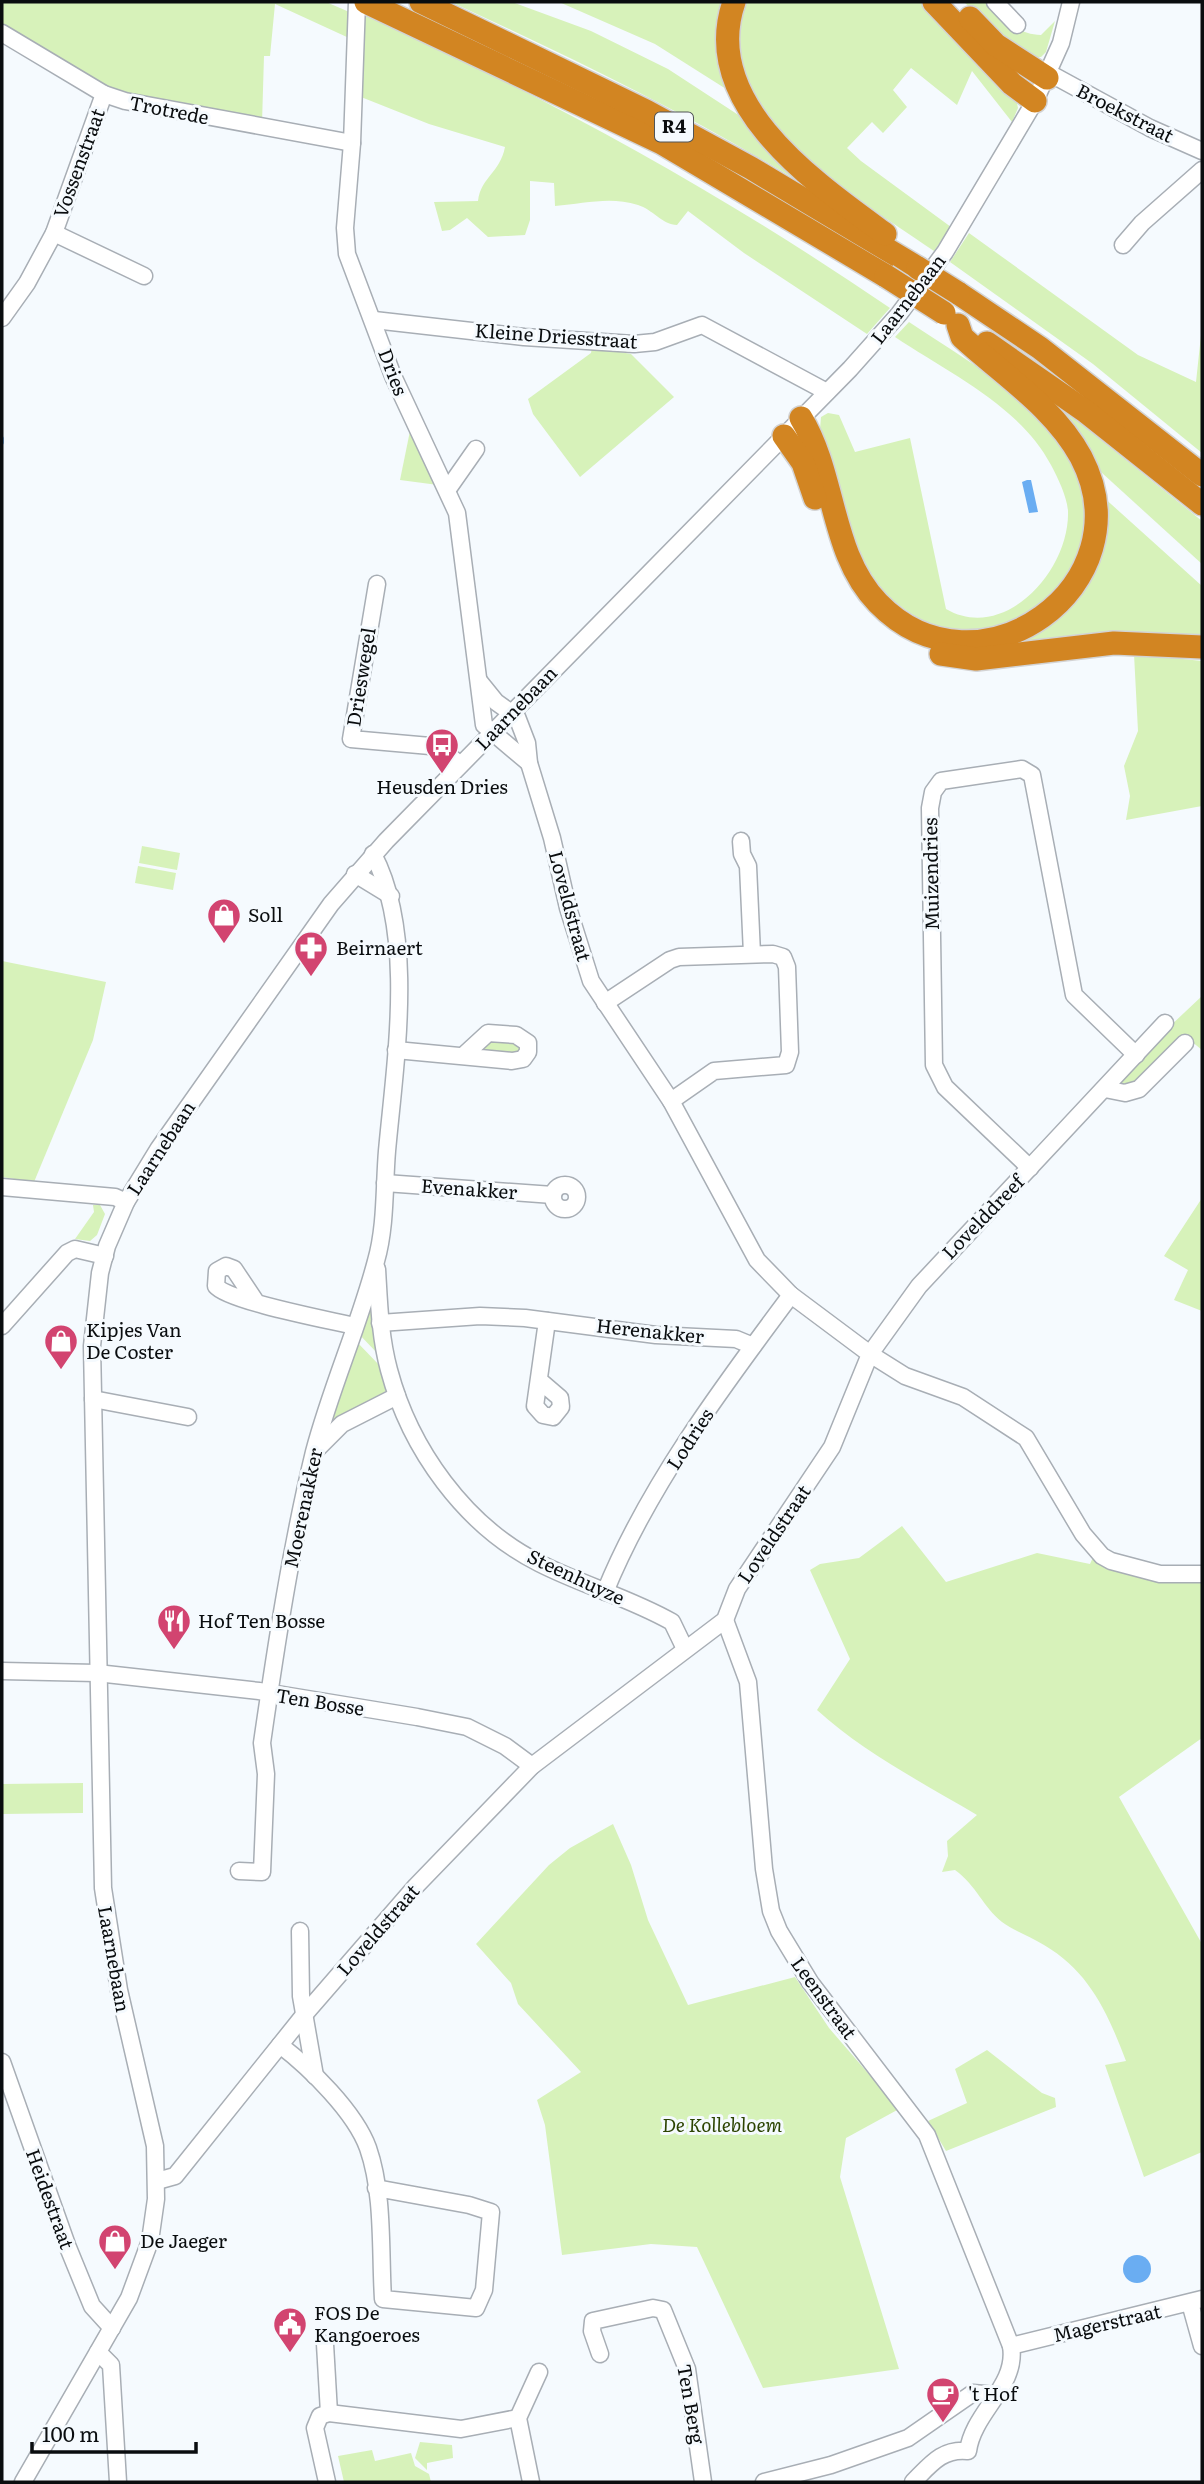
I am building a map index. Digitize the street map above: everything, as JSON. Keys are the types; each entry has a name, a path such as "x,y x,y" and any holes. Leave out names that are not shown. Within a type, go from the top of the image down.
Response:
{"highway":[{"name":"R4","path":"421,2 646,111 751,168 918,268 1040,348 1202,475"},
{"path":"734,2 728,20 726,55 743,102 789,155 911,254 918,268"},
{"path":"934,2 1012,84 1035,101"},
{"path":"954,2 996,45 1048,76"},
{"name":"R4","path":"375,6 662,143 886,276 1052,387 1202,504"},
{"path":"801,418 818,457 852,564 877,603 890,614 925,633 954,641 986,641 1029,627 1063,601 1085,566 1094,535 1093,493 1082,459 1058,424 962,337 951,319"},
{"path":"784,436 803,463 835,562 846,586 872,618 895,635 944,655 976,659 1114,643 1202,647"}],"street":[{"name":"Dries","path":"357,2 352,143 345,228 347,254 398,387 457,513 464,552 482,716 484,725 491,733"},
{"path":"995,2 1017,25"},
{"name":"Laarnebaan","path":"23,2482 135,2284 147,2252 157,2181 152,2131 119,1990 104,1909 100,1851 93,1399 94,1313 100,1255 126,1202 187,1108 355,874 827,393 868,350 932,270 1048,76 1071,2"},
{"name":"Trotrede","path":"2,33 104,94 147,106 352,143"},
{"name":"Broekstraat","path":"1048,76 1202,151"},
{"name":"Vossenstraat","path":"2,318 27,283 54,233 104,94"},
{"path":"1123,245 1142,223 1202,170"},
{"name":"Vossenstraat","path":"54,233 144,276"},
{"name":"Kleine Driesstraat","path":"376,327 391,321 524,337 634,344 666,339 702,326 827,393"},
{"path":"448,489 476,449"},
{"name":"Drieswegel","path":"377,584 351,739 430,746 443,750 460,765"},
{"path":"479,681 496,702 512,713"},
{"name":"Loveldstraat","path":"157,2181 175,2176 304,2015 416,1886 532,1766 725,1620 737,1589 832,1447 870,1354 791,1295 757,1260 671,1101 606,1003 581,955 552,838 529,763 527,743 517,717 512,713"},
{"path":"491,733 529,763"},
{"name":"Muizendries","path":"1030,1168 945,1087 934,1065 930,808 933,792 941,780 1022,769 1032,775 1074,995 1136,1055"},
{"path":"741,841 742,854 748,866 752,954"},
{"name":"Moerenakker","path":"239,1871 270,1873 266,1773 262,1743 294,1543 314,1452 377,1259 396,1050 397,956 391,896 373,854"},
{"path":"355,874 391,896"},
{"path":"606,1003 670,960 752,954 783,957 787,967 790,1052 786,1065 714,1071 671,1101"},
{"name":"Lovelddreef","path":"870,1354 919,1286 1165,1023"},
{"path":"1105,1089 1125,1093 1139,1088 1185,1043"},
{"path":"396,1050 463,1056"},
{"name":"Evenakker","path":"385,1183 553,1195"},
{"path":"2,1186 115,1197 126,1202"},
{"path":"2,1326 60,1258 75,1249 100,1255"},
{"name":"Steenhuyze","path":"377,1259 380,1323 397,1396 425,1455 468,1510 502,1539 538,1563 672,1622 685,1649"},
{"name":"Lodries","path":"605,1591 633,1528 753,1346 791,1295"},
{"path":"256,1302 354,1326"},
{"name":"Herenakker","path":"380,1323 480,1316 547,1321 656,1335 736,1339 753,1346"},
{"path":"539,1380 547,1321"},
{"path":"870,1354 905,1376 963,1397 1026,1438 1083,1534 1102,1556 1111,1561 1160,1574 1202,1574"},
{"path":"314,1452 342,1424 397,1396"},
{"path":"93,1399 188,1417"},
{"name":"Leenstraat","path":"725,1620 748,1682 764,1869 775,1921 810,1982 928,2135 1011,2346"},
{"name":"Ten Bosse","path":"2,1671 97,1673 271,1694 467,1727 505,1746 532,1766"},
{"path":"300,1931 301,1996 315,2076"},
{"path":"280,2045 315,2076 359,2128 367,2146 376,2188 383,2299 476,2308 484,2290 491,2213 469,2205 376,2188"},
{"name":"Heidestraat","path":"2,2062 66,2245 92,2306 112,2328"},
{"path":"1196,2301 1202,2346"},
{"name":"Magerstraat","path":"1011,2346 1196,2301"},
{"name":"Ten Berg","path":"600,2354 592,2332 593,2321 653,2308 663,2310 687,2369 703,2482"},
{"path":"325,2344 330,2413"},
{"path":"913,2482 943,2454 951,2450 968,2451 975,2426 1012,2364 1011,2346"},
{"path":"98,2352 111,2365 118,2482"},
{"path":"531,2482 518,2418 539,2372"},
{"path":"764,2482 831,2465 908,2438 973,2393 995,2395"},
{"path":"327,2482 316,2440 316,2421 330,2413 461,2429 518,2418"}],"green space":[{"path":"2,2 326,2 354,14 349,38 275,4 270,56 264,56 262,123 125,94 111,88 2,26"},
{"path":"451,2 512,2 591,31 668,69 740,116 819,194 638,92"},
{"path":"559,2 728,2 734,94 655,44"},
{"path":"745,2 920,2 1016,99 1018,108 1012,122 972,71 957,105 911,68 893,90 907,107 883,133 872,122 847,148 951,227 934,251 842,187 810,161 781,132 758,101 742,68 736,33"},
{"path":"964,2 991,2 1019,29 1033,34 1041,35 1055,21 1046,52 1041,57 1025,58"},
{"path":"364,15 501,79 634,150 763,226 890,308 867,334 744,253 688,211 677,225 643,207 627,202 607,201 555,206 554,183 530,181 530,220 525,235 488,237 467,218 450,230 442,231 434,202 478,201 483,186 503,156 505,147 429,124 361,97"},
{"path":"969,233 1138,355 1196,382 1202,326 1202,453 1093,364 950,262"},
{"path":"909,322 993,378 1032,411 1065,449 1083,489 1084,529 1072,566 1049,597 1018,619 982,631 942,628 903,608 875,584 858,551 843,510 820,429 821,417 828,413 839,415 855,452 910,438 946,609 968,617 990,616 1011,608 1030,595 1046,577 1066,534 1066,500 1051,465 1038,444 1021,425 982,392 895,337"},
{"path":"592,347 631,354 674,397 580,477 533,414 528,399 591,353"},
{"path":"1040,391 1202,521 1202,564 1090,462"},
{"path":"410,431 438,485 400,480"},
{"path":"1101,495 1202,586 1202,640 1010,650 948,645 1064,611"},
{"path":"1134,654 1202,661 1202,806 1126,820 1130,796 1124,766 1138,731"},
{"path":"142,846 180,853 177,870 139,863"},
{"path":"138,866 176,873 173,890 135,883"},
{"path":"2,961 106,982 93,1040 34,1182 2,1177"},
{"path":"1202,996 1202,1050 1185,1036 1133,1087 1115,1085 1167,1029"},
{"path":"486,1041 520,1042 521,1054 488,1053 484,1048"},
{"path":"1202,1198 1202,1311 1174,1300 1188,1270 1164,1256"},
{"path":"93,1205 100,1205 105,1214 97,1235 90,1241 75,1239 94,1212"},
{"path":"372,1303 379,1355 357,1332"},
{"path":"355,1340 382,1368 386,1390 376,1399 329,1426"},
{"path":"902,1526 946,1582 1037,1553 1090,1564 1094,1555 1160,1578 1202,1581 1202,1738 1119,1797 1202,1944 1202,2152 1144,2177 1105,2065 1126,2061 1096,1996 1074,1968 1060,1956 1002,1922 955,1870 942,1872 948,1856 947,1841 977,1815 854,1740 817,1710 850,1659 810,1570 820,1564 859,1558"},
{"path":"83,1783 83,1813 2,1814 2,1784"},
{"name":"De Kollebloem","path":"613,1824 631,1865 648,1920 688,2005 795,1977 829,2028 899,2109 846,2138 840,2177 899,2369 763,2388 697,2247 651,2244 562,2255 545,2125 537,2100 581,2072 518,2004 511,1983 476,1944 549,1865 570,1848"},
{"path":"987,2050 1042,2093 1055,2098 1056,2107 946,2151 928,2121 967,2103 955,2069"},
{"path":"420,2442 452,2445 453,2458 427,2463 427,2470 415,2458"},
{"path":"372,2450 375,2461 411,2453 415,2466 429,2474 431,2482 344,2482 338,2456"}],"water":[{"path":"1031,480 1038,512 1029,513 1022,482"},
{"path":"1137,2255 1147,2259 1151,2269 1147,2279 1137,2283 1127,2279 1123,2269 1127,2259"}],"waterway":[{"path":"2,438 2,443"}],"place":[{"name":"Heusden Dries","path":"442,775"},
{"name":"Soll","path":"224,945"},
{"name":"Beirnaert","path":"311,978"},
{"name":"Kipjes Van De Coster","path":"61,1371"},
{"name":"Hof Ten Bosse","path":"174,1651"},
{"name":"De Jaeger","path":"115,2271"},
{"name":"FOS De Kangoeroes","path":"290,2354"},
{"name":"'t Hof","path":"943,2424"}]}
